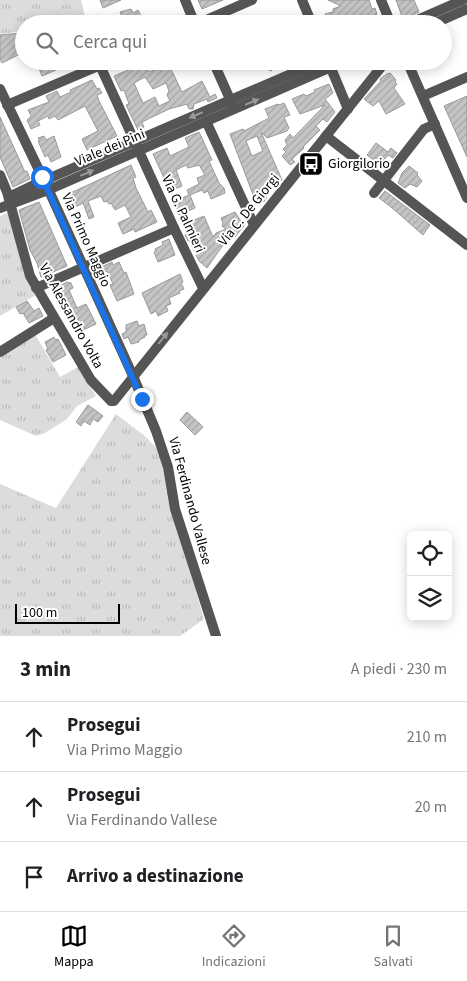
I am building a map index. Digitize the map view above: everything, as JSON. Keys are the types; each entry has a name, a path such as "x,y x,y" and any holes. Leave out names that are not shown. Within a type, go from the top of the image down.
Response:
{"street":[{"path":"185,0 192,15"},
{"path":"217,15 252,0"},
{"path":"302,0 308,15"},
{"path":"381,0 387,15"},
{"path":"429,15 463,0"},
{"path":"452,16 467,9"},
{"path":"7,105 87,70"},
{"name":"Via G. Palmieri","path":"106,70 136,146 204,288"},
{"path":"217,70 233,105"},
{"name":"Viale dei Pini","path":"136,146 206,121 233,105 303,70"},
{"name":"Viale dei Pini","path":"4,206 17,202 46,185 315,70"},
{"path":"332,70 348,109"},
{"name":"Via C. De Giorgi","path":"133,376 379,70"},
{"path":"411,70 435,124 464,181 467,198"},
{"path":"422,96 467,77"},
{"name":"Via Primo Maggio","path":"0,89 133,376"},
{"path":"206,121 254,225"},
{"path":"374,193 424,129 435,124"},
{"path":"326,136 466,243"},
{"name":"Via Alessandro Volta","path":"0,175 7,192 4,206 30,276 91,380 111,401 118,398 133,376"},
{"path":"36,288 174,228"},
{"path":"0,352 54,318"},
{"name":"Via Ferdinando Vallese","path":"133,376 163,449 175,508 216,636"}],"green space":[{"path":"0,0 81,0 85,15 15,15 15,32 0,34"},
{"path":"9,212 23,269 36,295 0,316 0,216"},
{"path":"35,334 60,377 78,367 96,396 77,406 67,419 45,433 36,436 0,420 0,356"},
{"path":"116,414 145,436 159,451 170,501 204,619 180,636 0,636 0,484 56,508"}],"building":[{"path":"100,0 121,0 103,8"},
{"path":"198,0 223,0 202,9"},
{"path":"328,0 369,0 372,9 375,8 377,14 325,15 341,6"},
{"path":"396,0 414,0 419,12 412,15 402,15"},
{"path":"131,9 133,13 138,10 140,15 121,15 120,12"},
{"path":"15,34 15,56 2,63 0,59 0,35"},
{"path":"40,70 56,70 42,76"},
{"path":"128,70 148,70 149,72 153,70 171,70 182,92 202,81 210,97 215,94 217,98 208,102 207,99 194,104 193,109 189,109 187,104 169,109 142,122 144,127 138,130 126,105 129,104 124,90 121,91 114,76","holes":["145,77 153,89 166,83 169,91 167,95 170,101 159,106 155,97 143,103 134,83"]},
{"path":"390,73 396,80 397,84 394,88 405,104 386,114 379,101 373,106 364,99 381,81 380,79"},
{"path":"92,80 97,89 99,88 102,93 97,95 99,101 117,136 87,150 82,139 98,131 85,106 58,120 55,116 49,119 48,116 38,121 40,125 31,129 27,120 31,116 28,110 49,102 46,96 57,91 60,97"},
{"path":"329,84 333,93 325,99 335,112 327,122 323,119 316,126 320,130 292,159 295,162 290,165 282,156 286,152 283,149 287,145 285,140 290,134 293,138 325,105 300,114 292,99 304,94 306,96 315,92 314,90"},
{"path":"467,96 467,157 444,106"},
{"path":"284,103 290,115 284,117 289,128 287,131 267,138 261,132 282,180 263,189 267,198 257,205 230,134 243,129 244,131 269,118 265,109","holes":["257,136 263,151 252,156 246,141"]},
{"path":"0,117 30,179 13,187 0,157"},
{"path":"199,132 212,160 209,161 225,193 211,199 208,191 204,193 202,190 190,195 195,208 179,215 175,201 189,195 187,190 199,184 197,178 205,175 199,165 188,168 186,165 176,170 182,186 170,191 153,154 167,148 170,156 189,147 185,138"},
{"path":"44,136 46,140 54,136 61,157 51,162 48,155 45,157 38,141 40,141 38,138"},
{"path":"376,143 388,152 391,148 397,153 393,158 388,155 380,165 367,155"},
{"path":"131,165 136,177 133,178 136,188 148,212 151,210 157,222 135,232 134,229 123,234 118,223 131,217 125,205 115,210 111,203 104,202 101,196 88,201 94,217 89,219 83,203 70,210 64,196"},
{"path":"409,166 418,173 417,175 422,181 417,187 410,184 405,188 398,183 402,173"},
{"path":"385,191 430,225 423,235 379,198"},
{"path":"39,202 67,266 41,277 37,263 30,250 19,210"},
{"path":"235,212 244,226 235,237 233,236 223,245 207,268 199,261 185,235 189,234 185,224 204,216 213,237 216,233 226,229 222,226 221,218"},
{"path":"169,239 175,255 158,262 154,252 156,251 155,249 163,245 162,242"},
{"path":"112,262 113,265 119,262 124,273 126,272 134,294 117,301 110,285 113,284 107,271 102,274 99,268"},
{"path":"180,274 184,289 169,298 171,304 166,306 168,311 158,316 156,311 151,314 142,293"},
{"path":"67,282 71,283 73,288 69,290 77,308 86,304 96,324 81,331 76,320 73,322 69,313 67,314 62,308 54,289"},
{"path":"27,301 34,311 39,308 43,316 29,323 23,313 20,314 16,307"},
{"path":"137,321 139,326 144,324 147,335 139,340 139,342 131,344 128,337 124,339 122,334 126,332 126,325"},
{"path":"54,337 55,340 58,339 66,355 53,362 46,350 48,349 45,342"},
{"path":"88,405 103,416 98,422 93,419 90,425 84,421 81,426 76,422"},
{"path":"187,412 203,427 195,435 180,420"}],"place":[{"name":"Giorgilorio","path":"311,164"}],"route":[{"path":"42,177 142,399"}]}
